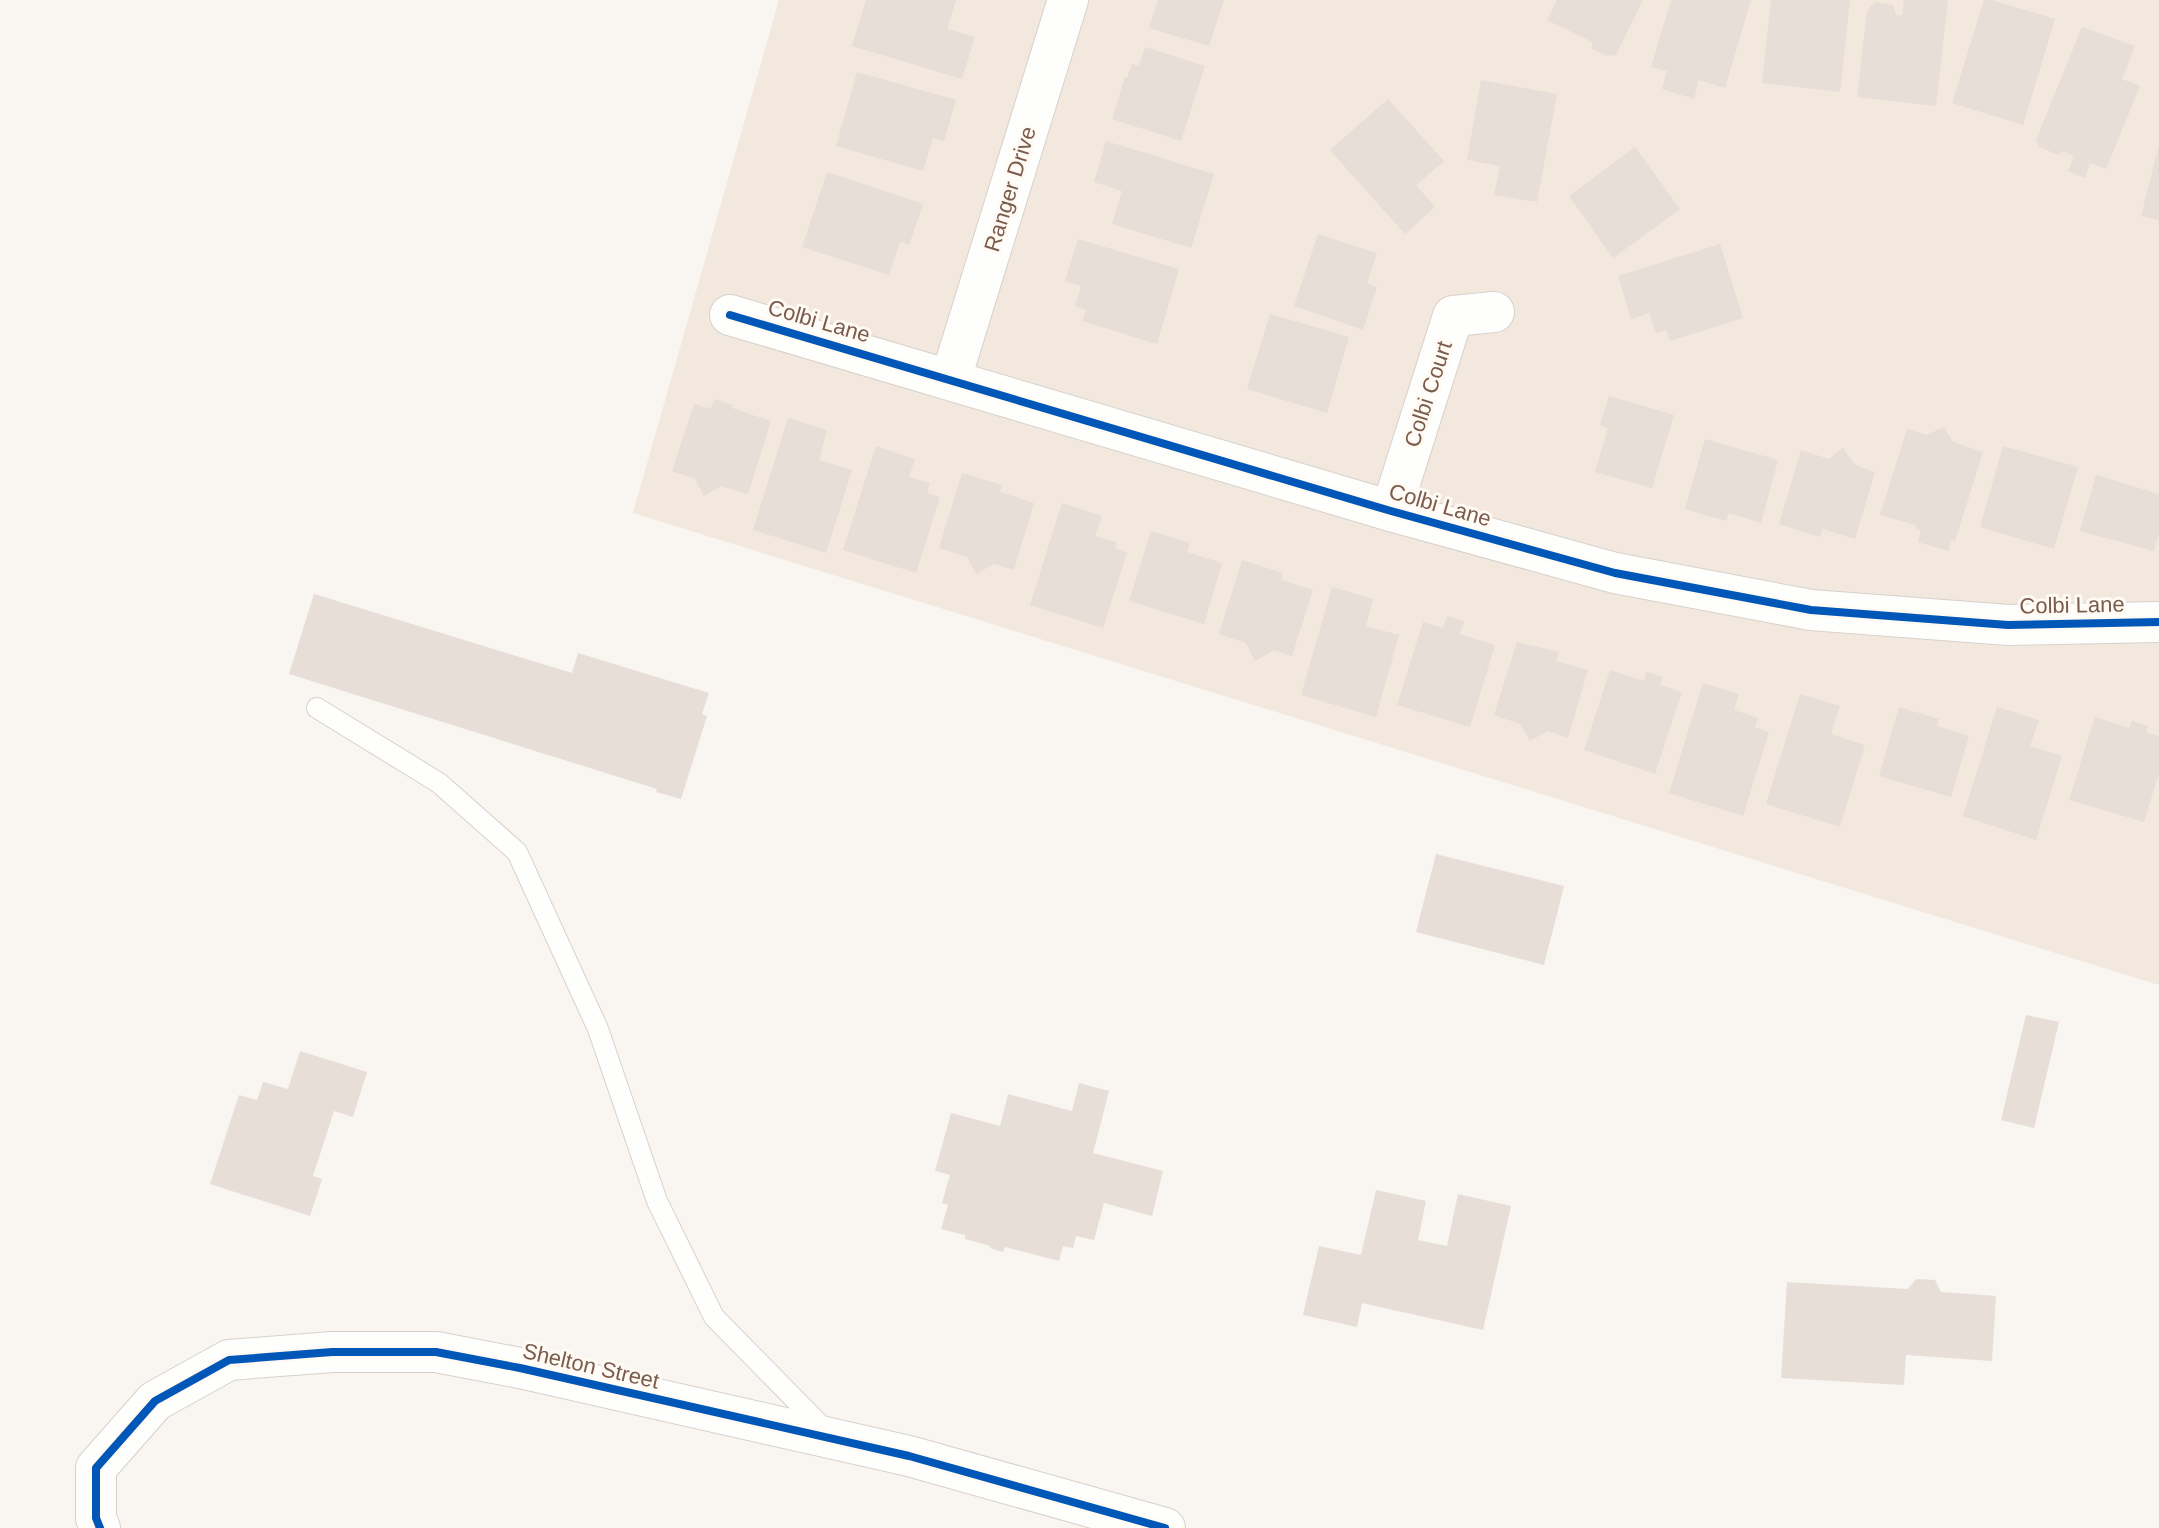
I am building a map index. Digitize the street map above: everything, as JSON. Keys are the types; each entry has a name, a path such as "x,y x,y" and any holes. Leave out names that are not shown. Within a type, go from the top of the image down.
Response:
{"street":[{"name":"Ranger Drive","path":"951,378 1068,0"},
{"name":"Colbi Court","path":"1391,511 1453,316 1494,312"},
{"name":"Colbi Lane","path":"730,315 951,378 1391,511 1615,573 1811,610 2008,625 2159,622"},
{"name":"Shelton Street","path":"100,1528 96,1518 96,1468 155,1401 229,1360 332,1352 436,1352 520,1368 909,1456 1165,1528"}],"lane":[{"path":"317,708 439,783 517,852 598,1029 657,1201 714,1317 834,1438"}],"shaded area":[{"path":"779,0 2159,0 2159,985 633,513"}],"building":[{"path":"866,0 956,0 947,29 975,37 962,79 852,46"},
{"path":"1158,0 1224,0 1209,46 1149,28"},
{"path":"1557,0 1643,0 1616,55 1608,56 1592,49 1592,42 1547,20"},
{"path":"1671,0 1751,0 1725,88 1699,80 1694,99 1662,89 1667,71 1651,67"},
{"path":"1771,0 1850,0 1840,92 1762,83"},
{"path":"1904,0 1948,0 1936,106 1857,97 1867,11 1875,2 1893,5 1896,15 1902,16"},
{"path":"1984,0 2055,19 2023,125 1952,103"},
{"path":"2082,27 2135,46 2122,79 2140,86 2106,169 2090,163 2085,178 2068,171 2074,156 2063,151 2058,155 2040,147 2036,140"},
{"path":"1145,47 1205,66 1181,141 1112,119 1125,77 1132,64 1139,66"},
{"path":"857,72 956,100 944,141 933,138 923,171 836,146"},
{"path":"1481,80 1557,94 1537,202 1494,195 1500,166 1467,160"},
{"path":"1388,99 1444,161 1416,185 1435,207 1405,234 1330,150"},
{"path":"1106,141 1214,174 1191,248 1112,224 1122,191 1094,182"},
{"path":"1635,147 1680,209 1613,258 1569,196"},
{"path":"2159,149 2159,220 2141,216"},
{"path":"827,172 923,204 909,245 900,242 889,275 802,247"},
{"path":"1318,234 1377,253 1367,283 1377,287 1363,330 1294,306"},
{"path":"1078,239 1179,269 1157,344 1082,321 1086,310 1075,306 1081,286 1065,281"},
{"path":"1720,244 1743,318 1670,341 1666,330 1656,333 1649,313 1631,319 1618,276"},
{"path":"1270,314 1349,337 1327,413 1247,389"},
{"path":"1609,396 1674,415 1652,488 1595,472 1608,428 1600,425"},
{"path":"714,399 771,421 748,494 721,486 704,496 695,479 672,471 694,404 711,409"},
{"path":"788,418 827,430 819,460 852,470 826,553 753,530"},
{"path":"1944,427 1953,442 1983,452 1955,541 1951,540 1948,551 1918,542 1921,530 1916,529 1916,525 1880,515 1907,429 1926,435"},
{"path":"1705,439 1778,460 1761,523 1729,513 1726,521 1685,509"},
{"path":"876,446 915,459 909,477 930,483 927,493 940,497 916,573 843,550"},
{"path":"2003,446 2078,467 2054,549 1980,527"},
{"path":"1843,448 1855,465 1875,472 1855,539 1823,529 1820,537 1779,524 1801,450 1829,459"},
{"path":"962,473 1002,485 1000,492 1034,503 1014,570 994,564 976,574 967,557 939,548"},
{"path":"2096,475 2159,494 2159,533 2154,551 2080,531"},
{"path":"1062,503 1102,516 1095,536 1116,542 1115,548 1127,553 1103,628 1030,605"},
{"path":"1151,531 1190,543 1187,552 1222,563 1204,624 1129,601"},
{"path":"1242,560 1283,573 1281,580 1313,590 1292,656 1274,650 1255,661 1246,643 1219,634"},
{"path":"1332,587 1373,599 1366,626 1399,635 1376,717 1301,695"},
{"path":"314,594 572,673 578,653 709,693 702,714 707,716 681,799 289,674"},
{"path":"1447,616 1464,621 1460,634 1495,645 1470,727 1397,705 1423,622 1443,628"},
{"path":"1517,642 1559,652 1556,661 1588,670 1568,738 1548,731 1530,741 1520,724 1494,715"},
{"path":"1610,670 1644,681 1646,672 1663,677 1660,685 1682,692 1655,774 1584,750"},
{"path":"1703,683 1739,694 1734,710 1758,718 1755,727 1769,732 1743,816 1669,793"},
{"path":"1800,694 1840,706 1831,734 1865,745 1840,827 1766,804"},
{"path":"1899,707 1939,719 1937,726 1969,736 1951,797 1879,776"},
{"path":"1997,707 2039,720 2030,746 2062,756 2036,840 1963,816"},
{"path":"2095,717 2129,728 2132,721 2148,726 2146,732 2159,736 2159,773 2144,822 2069,800"},
{"path":"1436,854 1564,886 1544,965 1416,932"},
{"path":"2026,1015 2059,1022 2034,1128 2001,1120"},
{"path":"300,1051 367,1072 353,1117 334,1111 313,1176 322,1179 310,1216 210,1184 239,1095 257,1100 263,1082 288,1089"},
{"path":"1079,1083 1109,1091 1093,1153 1163,1171 1152,1216 1104,1203 1094,1240 1076,1236 1073,1248 1063,1246 1059,1261 1005,1247 1003,1252 965,1239 965,1235 941,1229 948,1205 942,1203 950,1175 935,1171 951,1113 1000,1126 1008,1094 1072,1111"},
{"path":"1376,1190 1426,1201 1418,1240 1447,1246 1458,1194 1511,1206 1483,1330 1362,1303 1357,1327 1303,1315 1319,1246 1361,1255"},
{"path":"1916,1279 1935,1280 1941,1292 1996,1296 1992,1361 1906,1355 1904,1385 1781,1378 1787,1282 1908,1289"}],"cycle path":[{"path":"730,315 1391,511 1615,573 1811,610 2008,625 2159,622"},
{"path":"100,1528 96,1518 96,1468 155,1401 229,1360 332,1352 436,1352 520,1368 909,1456 1165,1528"}]}
